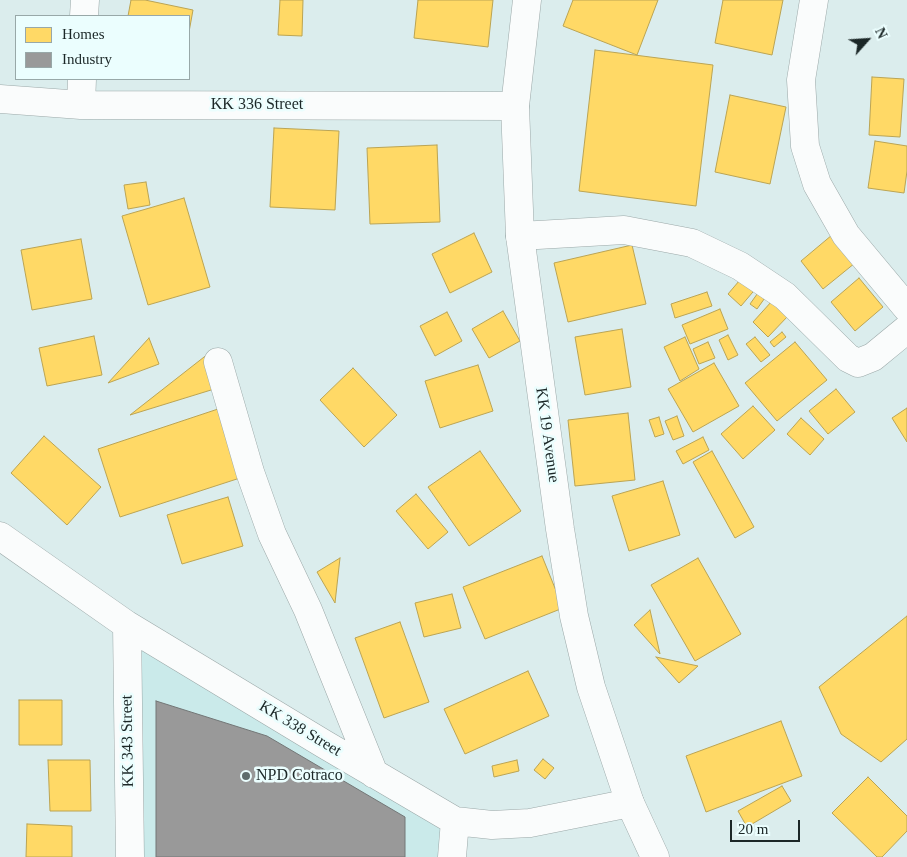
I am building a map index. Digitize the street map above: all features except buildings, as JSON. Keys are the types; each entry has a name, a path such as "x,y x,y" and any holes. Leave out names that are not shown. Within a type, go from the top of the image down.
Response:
{"street":[{"path":"84,15 85,0"},
{"name":"KK 19 Avenue","path":"527,0 515,106 520,236 560,529 574,616 591,687 630,804 655,857"},
{"path":"814,0 801,80 805,146 817,184 846,235 907,308"},
{"name":"KK 336 Street","path":"0,99 82,92 515,106"},
{"path":"520,236 624,230 692,244 740,266 785,296 848,358 858,363 874,357 907,329"},
{"path":"218,362 250,472 272,534 308,610 374,774"},
{"name":"KK 338 Street","path":"0,536 127,625 455,821 492,826 530,823 630,804"},
{"name":"KK 343 Street","path":"127,625 130,857"},
{"path":"452,857 455,821"}],"shaded area":[{"name":"NPD Cotraco","path":"136,639 455,821 451,857 141,857"}],"place":[{"name":"NPD Cotraco","path":"246,776"}]}
